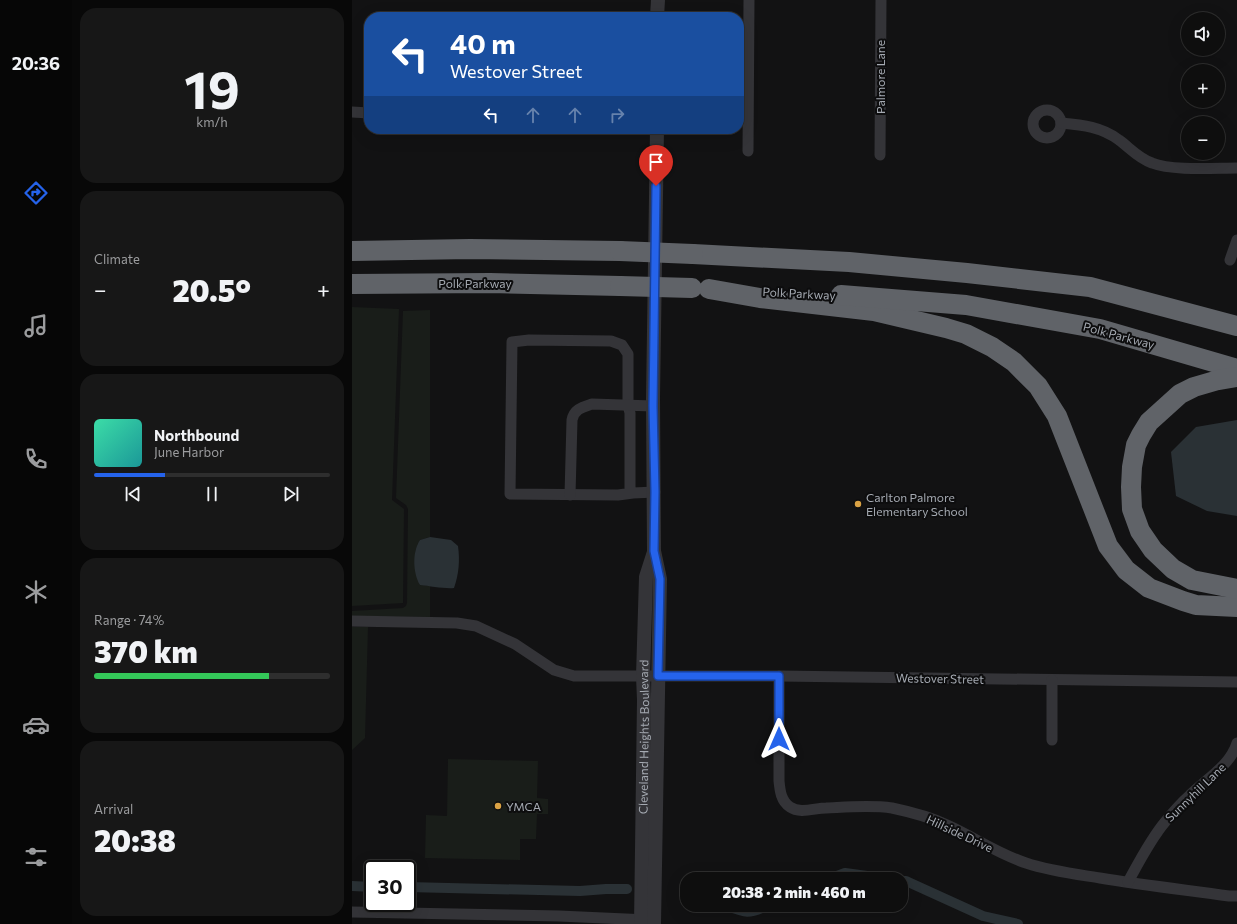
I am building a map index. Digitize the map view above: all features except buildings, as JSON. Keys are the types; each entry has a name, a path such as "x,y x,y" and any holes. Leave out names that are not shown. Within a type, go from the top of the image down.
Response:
{"highway":[{"path":"352,251 470,249 620,251 849,262 967,273 1090,287 1237,316"},
{"name":"Polk Parkway","path":"352,284 490,283 701,288 872,297 966,305 1100,328 1237,369"},
{"path":"1090,287 1237,326"},
{"path":"701,288 760,298 874,311 966,334 992,347 1014,362 1038,386 1057,416 1108,546 1126,570 1149,588 1183,602 1196,605 1237,607"},
{"path":"1237,378 1218,380 1194,387 1180,394 1149,422 1136,445 1132,467 1131,487 1132,509 1140,530 1153,550 1163,560 1173,569 1192,580 1237,589"}],"street":[{"path":"658,0 658,12"},
{"path":"748,152 749,0"},
{"name":"Palmore Lane","path":"880,155 881,0"},
{"path":"352,112 364,113"},
{"path":"1061,123 1101,129 1120,140 1142,158 1163,166 1237,168"},
{"name":"Cleveland Heights Boulevard","path":"648,922 658,676 660,579 654,551 655,492 653,406 657,134"},
{"path":"1230,260 1237,240"},
{"path":"630,494 628,354 622,345 611,341 529,340 512,342 510,494 570,496 618,495 655,492"},
{"path":"570,496 573,415 582,407 592,404 653,406"},
{"name":"Cleveland Heights Boulevard","path":"648,922 643,676 646,577 654,551"},
{"name":"Westover Street","path":"352,621 457,623 476,626 516,644 554,670 574,676 779,676 1237,682"},
{"name":"Hillside Drive","path":"779,676 779,781 781,795 785,803 791,808 803,810 876,806 898,810 916,814 948,825 993,849 1025,863 1054,871 1237,896"},
{"path":"1052,680 1052,740"},
{"name":"Sunnyhill Lane","path":"1128,882 1164,823 1190,794 1229,760 1237,743"},
{"path":"352,912 450,919 648,922"}],"shaded area":[{"path":"352,307 399,309 392,500 404,509 403,603 352,606"},
{"path":"430,310 430,537 420,540 417,545 415,562 420,585 430,586 430,617 352,616 352,611 403,608 407,603 408,509 406,505 396,498 403,311"},
{"path":"1237,420 1237,516 1207,511 1176,496 1171,452 1196,427"},
{"path":"430,537 451,540 458,546 459,567 454,588 420,585 416,575 414,562 417,545 420,540"},
{"path":"352,627 368,627 365,738 352,750"},
{"name":"YMCA","path":"448,759 538,761 537,798 548,799 548,814 537,814 536,839 520,839 520,860 425,858 426,815 447,816"}],"waterway":[{"path":"908,882 983,916 1018,924"},
{"path":"352,886 364,887"},
{"path":"416,887 580,891 627,889"}],"place":[{"name":"Carlton Palmore Elementary School","path":"858,504"},
{"name":"YMCA","path":"498,806"}],"route":[{"path":"656,186 653,406 655,492 654,551 660,579 658,676 779,676 779,739"}]}
